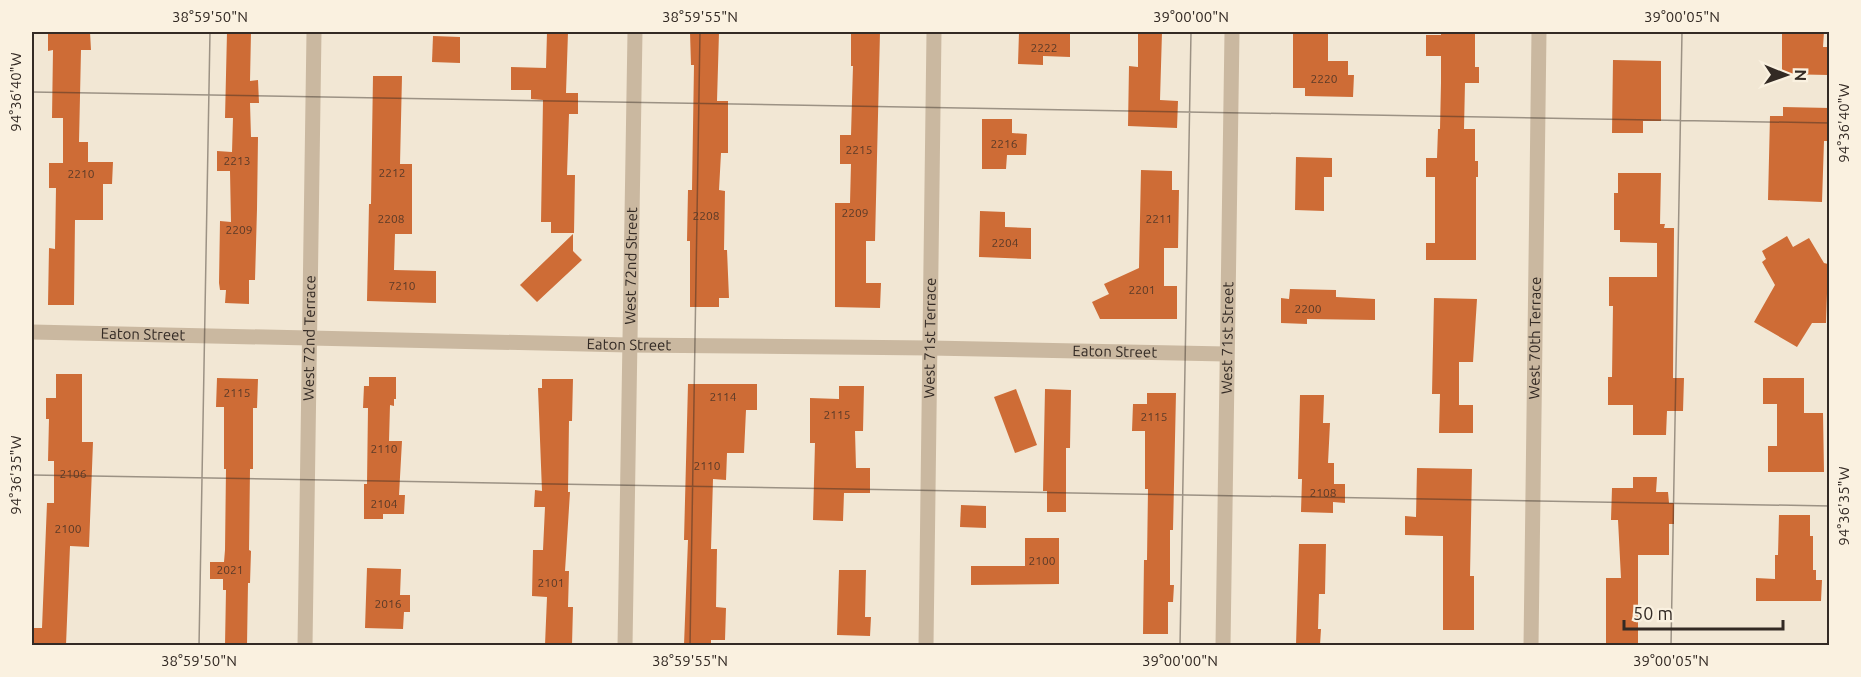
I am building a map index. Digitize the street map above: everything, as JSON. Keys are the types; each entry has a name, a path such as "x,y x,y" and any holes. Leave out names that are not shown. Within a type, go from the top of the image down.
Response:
{"street":[{"name":"West 72nd Terrace","path":"305,645 314,32"},
{"name":"West 72nd Street","path":"625,645 635,32"},
{"name":"West 71st Terrace","path":"926,645 934,32"},
{"name":"West 71st Street","path":"1223,645 1232,32"},
{"name":"West 70th Terrace","path":"1531,645 1539,32"},
{"name":"Eaton Street","path":"32,332 629,345 1226,354"}],"building":[{"path":"48,32 90,32 91,50 81,50 79,142 88,142 88,162 113,162 112,184 103,184 103,220 75,220 74,305 48,305 49,248 55,249 56,188 49,188 49,163 63,163 63,118 52,118 53,50 48,51"},
{"path":"227,32 251,32 250,81 258,80 259,103 250,103 251,137 258,137 255,280 249,280 249,304 225,303 226,290 220,290 219,283 220,221 231,222 230,171 217,171 217,151 232,152 233,118 225,118"},
{"path":"547,32 568,32 566,93 578,93 578,114 569,114 567,175 575,175 574,233 551,233 551,222 541,222 543,100 531,99 531,90 511,90 511,67 546,68"},
{"path":"690,32 719,32 717,101 728,101 728,153 721,153 719,190 725,191 724,250 727,250 729,298 719,298 719,307 690,307 690,241 687,241 688,190 692,190 694,65 691,65"},
{"path":"851,32 880,32 875,241 866,241 866,283 881,283 880,308 835,307 835,203 850,203 851,164 840,164 840,135 851,135 853,66 851,66"},
{"path":"1019,32 1070,34 1070,57 1043,56 1043,65 1018,64"},
{"path":"1138,32 1162,32 1160,100 1178,101 1177,128 1128,126 1129,66 1138,67"},
{"path":"1293,32 1328,32 1328,61 1348,61 1348,75 1354,75 1353,97 1305,96 1305,88 1293,88"},
{"path":"1441,32 1475,32 1475,67 1479,67 1479,83 1465,83 1464,129 1475,129 1475,161 1478,161 1476,260 1426,260 1426,243 1435,243 1435,177 1426,177 1426,158 1437,158 1438,129 1440,129 1441,56 1426,56 1426,35 1441,35"},
{"path":"1782,32 1824,32 1823,47 1828,47 1828,75 1782,74"},
{"path":"433,36 460,37 460,63 432,62"},
{"path":"1613,60 1661,61 1661,121 1643,121 1643,133 1612,133"},
{"path":"373,76 402,76 400,164 412,164 412,234 395,234 394,270 436,271 436,303 367,301"},
{"path":"1783,107 1830,108 1830,141 1824,141 1822,202 1768,200 1770,116 1783,116"},
{"path":"982,119 1012,119 1012,133 1027,134 1026,155 1007,155 1006,169 982,169"},
{"path":"1296,157 1332,158 1332,177 1324,177 1324,211 1295,210"},
{"path":"1141,170 1172,171 1172,190 1179,190 1178,248 1164,248 1164,286 1177,286 1177,319 1100,319 1092,302 1109,294 1104,284 1139,268"},
{"path":"1618,173 1661,173 1660,224 1665,224 1664,228 1674,228 1673,378 1684,378 1683,411 1667,411 1666,435 1633,435 1633,405 1608,405 1608,377 1612,377 1613,306 1609,306 1609,277 1657,277 1657,243 1620,242 1620,230 1614,230 1614,193 1618,193"},
{"path":"980,211 1005,212 1005,227 1031,228 1031,259 979,257"},
{"path":"573,234 573,251 582,260 537,302 520,285"},
{"path":"1787,236 1793,247 1809,238 1824,263 1828,264 1826,323 1812,323 1797,347 1754,322 1775,285 1762,262 1766,259 1762,251"},
{"path":"1290,289 1336,290 1336,297 1375,299 1375,320 1307,319 1307,324 1281,323 1281,298 1289,299"},
{"path":"1434,298 1477,299 1473,362 1459,362 1459,405 1473,405 1473,433 1439,433 1440,394 1432,394"},
{"path":"56,374 82,374 82,442 93,442 89,547 70,546 66,645 32,645 32,628 42,628 47,503 54,503 54,461 48,461 49,419 46,419 46,398 56,398"},
{"path":"369,377 396,377 396,399 394,399 394,406 390,405 389,441 402,441 399,495 405,495 404,514 383,514 383,519 364,519 368,408 363,408 364,386 369,386"},
{"path":"217,378 258,379 257,408 253,408 253,469 250,469 249,550 251,551 247,645 225,645 226,590 223,590 223,579 210,579 210,562 224,562 225,550 224,407 216,407"},
{"path":"1763,378 1804,378 1804,413 1823,413 1824,472 1768,472 1768,446 1777,446 1777,404 1763,404"},
{"path":"542,379 573,379 572,421 569,421 568,492 570,492 565,571 569,571 568,607 573,607 572,645 545,645 547,597 532,596 533,550 543,550 545,507 534,507 535,490 542,491 538,388 542,388"},
{"path":"688,384 757,384 757,410 746,410 744,453 727,453 726,480 713,479 711,549 717,549 716,607 726,608 725,640 711,640 711,645 684,645 688,540 684,540"},
{"path":"839,386 864,386 863,431 855,431 856,468 870,468 870,493 844,493 843,521 813,520 815,443 810,443 810,398 839,399"},
{"path":"1016,389 1037,445 1015,453 994,397"},
{"path":"1045,389 1071,390 1070,448 1066,448 1066,512 1047,512 1047,491 1043,491"},
{"path":"1147,393 1176,393 1173,530 1170,530 1170,585 1174,585 1173,602 1168,602 1168,634 1143,634 1148,489 1145,489 1145,431 1132,431 1133,404 1147,404"},
{"path":"1300,395 1324,395 1323,423 1330,423 1328,463 1334,463 1334,484 1345,484 1345,503 1333,502 1333,513 1301,512 1302,479 1298,479"},
{"path":"1417,468 1472,469 1470,576 1474,576 1474,630 1443,630 1443,536 1405,535 1405,516 1416,517"},
{"path":"1633,477 1657,477 1656,492 1668,492 1669,503 1674,503 1674,524 1669,524 1669,555 1638,555 1638,644 1606,644 1606,578 1621,578 1618,520 1611,520 1612,488 1633,488"},
{"path":"961,505 986,506 986,528 960,527"},
{"path":"1779,515 1810,515 1810,536 1813,536 1813,570 1816,570 1816,580 1822,580 1821,601 1756,601 1756,578 1775,579"},
{"path":"1025,538 1059,538 1059,584 971,585 971,566 1025,566"},
{"path":"1299,544 1326,544 1325,594 1319,594 1320,645 1296,645"},
{"path":"367,568 401,569 400,595 410,595 410,612 404,612 403,629 365,628"},
{"path":"839,570 866,570 865,617 871,617 870,636 837,635"}]}
